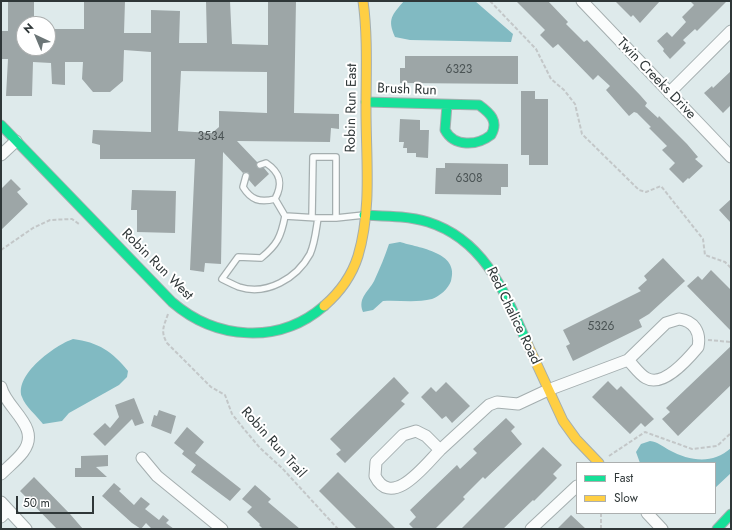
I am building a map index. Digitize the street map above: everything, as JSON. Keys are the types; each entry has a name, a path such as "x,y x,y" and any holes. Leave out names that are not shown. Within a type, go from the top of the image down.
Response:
{"street":[{"name":"Robin Run East","path":"363,1 367,29 364,215"},
{"name":"Twin Creeks Drive","path":"582,1 731,157"},
{"path":"669,93 731,31"},
{"name":"Brush Run","path":"366,102 479,105 487,109 494,119 493,132 484,142 477,144 458,143 449,136 445,130 447,105"},
{"name":"Robin Run West","path":"1,124 175,305 199,322 226,331 246,334 274,331 297,324 322,309 336,296 354,267 363,240 364,215"},
{"path":"1,156 16,141"},
{"name":"Red Chalice Road","path":"364,215 403,217 427,222 450,231 474,248 491,267 498,279 548,390 567,427 601,462"},
{"path":"440,450 423,434 416,431 407,432 402,435 376,462 375,476 384,487 389,489 399,488 403,486 489,405 497,402 518,404 548,390 628,360 670,321 679,319 688,321 698,331 700,340 696,350 667,376 659,380 646,378 628,360"},
{"path":"1,387 7,402 24,421 28,435 24,451 1,474"},
{"path":"142,458 157,476 222,529"},
{"path":"531,529 576,487"},
{"path":"3,510 26,529"},
{"path":"648,514 662,529"},
{"path":"717,529 731,514"}],"lane":[{"path":"275,200 285,216 282,233 273,248 261,258 238,257 222,279 240,288 261,289 282,283 301,267 310,253 315,236 313,157 336,157 336,218"},
{"path":"260,165 266,163 274,168 280,178 280,189 275,200"},
{"path":"246,176 243,187 248,194 256,200 265,202 275,200"},
{"path":"285,216 336,218 364,215"}],"path":[{"path":"490,1 536,49 551,79 564,90 575,104 582,134 639,190 646,192 661,186 703,239 705,255 725,262 731,268"},
{"path":"1,250 33,228 50,220 72,219 80,224"},
{"name":"Robin Run Trail","path":"168,314 162,329 162,336 167,343 211,387 225,395 232,414 260,448 282,468 338,529"},
{"path":"700,340 731,342"},
{"path":"601,462 645,432 692,449 717,446 731,433"},
{"path":"608,456 632,441"},
{"path":"601,514 601,529"}],"water":[{"path":"404,1 475,1 513,34 511,42 410,40 395,37 391,26 391,21 396,10"},
{"path":"400,242 427,249 444,257 450,264 452,271 450,284 443,292 432,299 414,301 383,301 373,310 363,312 363,298 375,279 389,244"},
{"path":"73,339 82,340 97,345 111,353 128,371 127,377 119,385 69,413 62,421 43,424 28,407 22,397 21,388 24,380 38,362 65,342"},
{"path":"650,441 658,443 677,454 701,460 716,457 731,448 731,473 716,487 716,462 640,462 636,452 641,444"}],"building":[{"path":"8,1 34,1 34,16 16,16 16,56 56,56 56,29 84,29 84,1 125,1 124,33 151,33 151,10 180,11 179,43 207,43 206,1 230,1 232,44 268,45 268,1 296,1 294,113 339,114 339,129 331,128 330,142 237,141 257,162 257,168 264,168 269,174 255,187 249,180 249,173 243,173 223,152 221,264 205,263 204,272 190,270 195,159 100,159 100,145 92,143 93,130 151,132 151,52 124,50 123,81 110,92 93,92 82,79 83,62 65,62 65,85 52,84 51,63 33,62 32,96 6,96 8,59 1,59 1,31 8,31","holes":["181,71 267,72 267,113 219,111 219,127 212,133 178,131"]},
{"path":"516,1 548,1 568,22 566,24 584,42 587,40 640,95 647,103 645,106 658,118 659,116 687,144 698,157 695,159 703,166 683,183 669,169 675,163 662,150 667,146 649,128 651,127 637,113 634,112 629,116 606,90 610,86 598,75 593,80 558,44 553,48 540,35 545,30"},
{"path":"615,1 660,1 640,23 633,15 631,17"},
{"path":"690,1 727,1 697,31 695,29 683,40 686,43 670,59 657,41 667,32 672,37 686,22 682,17 694,5"},
{"path":"405,56 518,56 518,84 400,83 400,68 405,68"},
{"path":"731,71 731,105 723,113 704,93 712,86 713,88"},
{"path":"521,91 535,91 535,99 548,99 548,165 529,165 529,155 521,155"},
{"path":"400,119 420,120 420,130 429,130 428,158 416,157 416,153 407,153 407,148 403,148 404,142 399,142"},
{"path":"445,163 508,164 508,187 501,187 501,195 435,194 436,168 445,168"},
{"path":"11,179 21,189 17,192 28,204 1,230 1,189"},
{"path":"132,190 176,191 175,233 137,232 137,210 131,210"},
{"path":"731,199 731,223 719,210"},
{"path":"663,258 685,281 649,314 639,320 642,327 573,361 566,346 570,344 563,330 641,291 638,288 647,280 644,276"},
{"path":"711,270 731,290 731,331 687,286 698,276 702,280"},
{"path":"731,346 731,385 678,436 662,419 670,412 666,408"},
{"path":"394,377 409,393 401,401 405,404 345,463 336,454 341,450 330,439"},
{"path":"608,381 617,390 621,386 654,419 645,427 641,423 630,434 592,397"},
{"path":"446,382 470,406 452,423 446,416 442,419 421,397 431,387 436,392"},
{"path":"134,398 144,423 135,426 132,419 105,446 93,434 105,423 110,428 119,417 115,405"},
{"path":"159,410 176,416 171,434 151,426 154,415 157,416"},
{"path":"506,418 515,427 511,431 522,444 485,479 483,477 463,497 465,499 435,529 414,529 409,524 416,517 410,510 457,465 460,469 477,453 473,449"},
{"path":"187,427 204,442 195,453 241,489 230,501 191,472 196,465 182,454 184,451 174,443"},
{"path":"543,447 562,465 553,474 557,478 534,501 533,500 503,529 461,529"},
{"path":"108,455 108,466 96,467 107,477 75,477 75,468 81,468 81,456"},
{"path":"338,472 396,529 357,529 319,491"},
{"path":"34,477 83,529 57,529 20,491"},
{"path":"114,483 121,489 119,491 134,505 141,497 150,504 145,509 159,520 163,515 169,520 166,523 174,529 152,529 146,523 141,529 132,523 102,496"},
{"path":"255,485 271,499 268,502 300,529 263,529 259,525 260,524 247,512 252,507 242,499"},
{"path":"571,515 586,529 557,529"}],"traffic: fast":[{"path":"366,102 479,105 490,114 494,121 491,135 485,139 473,143 454,140 445,130 447,105"},
{"path":"1,125 172,302 189,315 208,324 228,330 248,333 268,332 287,327 306,319 324,306"},
{"path":"364,215 404,217 428,222 448,230 464,241 479,255 491,270 501,287 527,343"},
{"path":"717,529 731,514"}],"traffic: slow":[{"path":"324,306 349,277 358,256 365,220 367,202 366,28 363,1"},
{"path":"527,343 563,421 576,439 598,462"}]}
